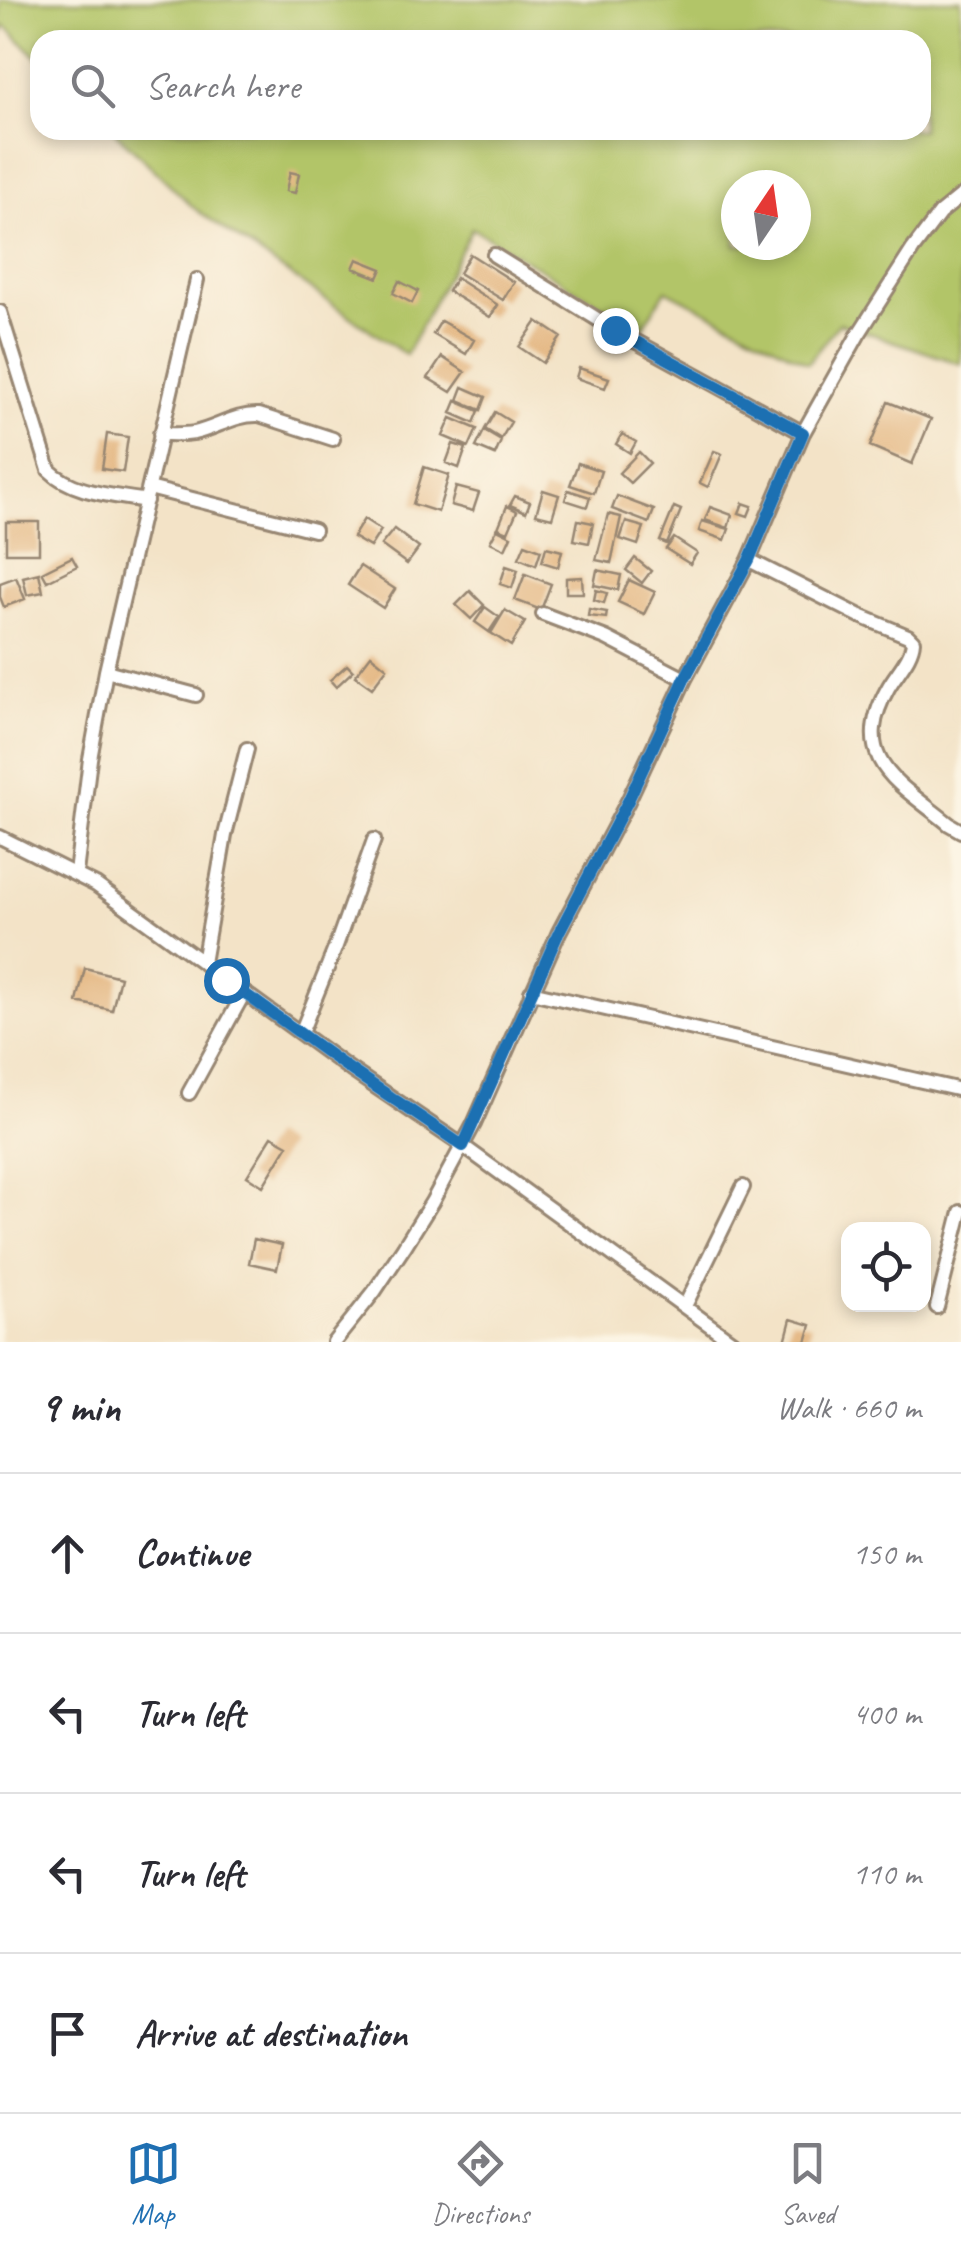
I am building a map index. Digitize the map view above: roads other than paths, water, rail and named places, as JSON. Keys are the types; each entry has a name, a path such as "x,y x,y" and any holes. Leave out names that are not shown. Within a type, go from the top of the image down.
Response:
{"street":[{"path":"334,1342 404,1247 463,1146 559,932 628,801 685,678 749,560 803,433 858,335 913,249 940,213 961,196"},
{"path":"494,255 615,330 803,433"},
{"path":"76,873 106,671 197,280"},
{"path":"0,312 49,470 59,480 79,488 148,494 314,530"},
{"path":"160,434 193,434 235,418 259,415 333,439"},
{"path":"749,560 913,641 876,711 872,740 885,770 961,831"},
{"path":"543,614 606,638 685,678"},
{"path":"106,671 196,695"},
{"path":"202,963 225,836 247,749"},
{"path":"0,836 96,886 733,1342"},
{"path":"301,1033 374,840"},
{"path":"532,992 961,1090"},
{"path":"188,1093 244,993"},
{"path":"685,1306 743,1187"},
{"path":"938,1308 961,1212"}]}
